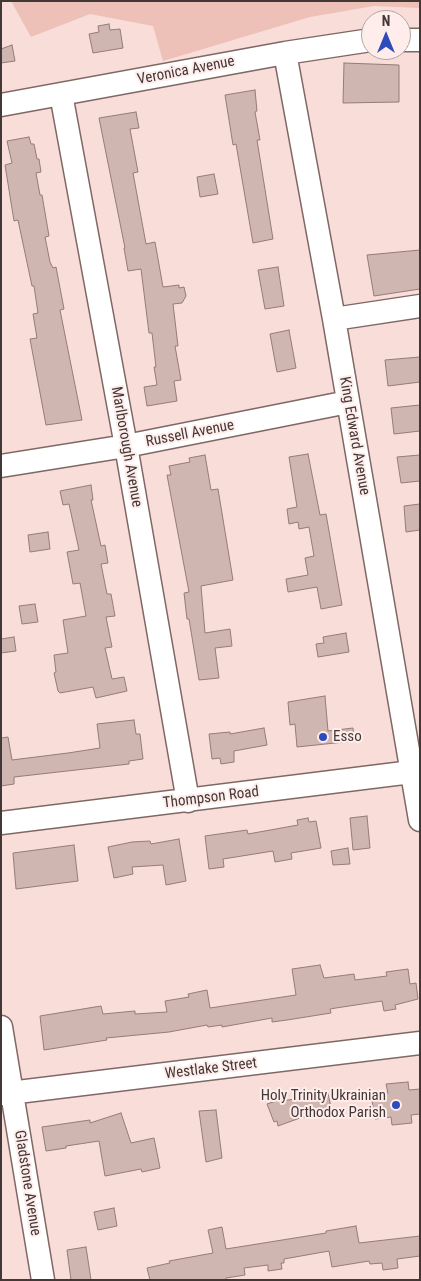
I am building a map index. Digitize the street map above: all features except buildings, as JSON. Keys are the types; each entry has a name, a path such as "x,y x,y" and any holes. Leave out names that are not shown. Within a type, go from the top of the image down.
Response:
{"street":[{"name":"Veronica Avenue","path":"1,105 285,52 361,41"},
{"name":"King Edward Avenue","path":"285,52 416,772 420,820"},
{"name":"Marlborough Avenue","path":"61,94 126,446 188,801"},
{"path":"334,319 420,306"},
{"name":"Russell Avenue","path":"1,466 126,446 348,402"},
{"name":"Thompson Road","path":"1,823 416,772"},
{"name":"Gladstone Avenue","path":"1,1027 6,1094 43,1280"},
{"name":"Westlake Street","path":"6,1094 420,1043"}],"shaded area":[{"path":"11,1 420,1 420,8 374,6 310,17 163,61 153,26 90,14 31,37"}],"place":[{"name":"Esso","path":"323,737"},
{"name":"Holy Trinity Ukrainian Orthodox Parish","path":"396,1105"}]}
